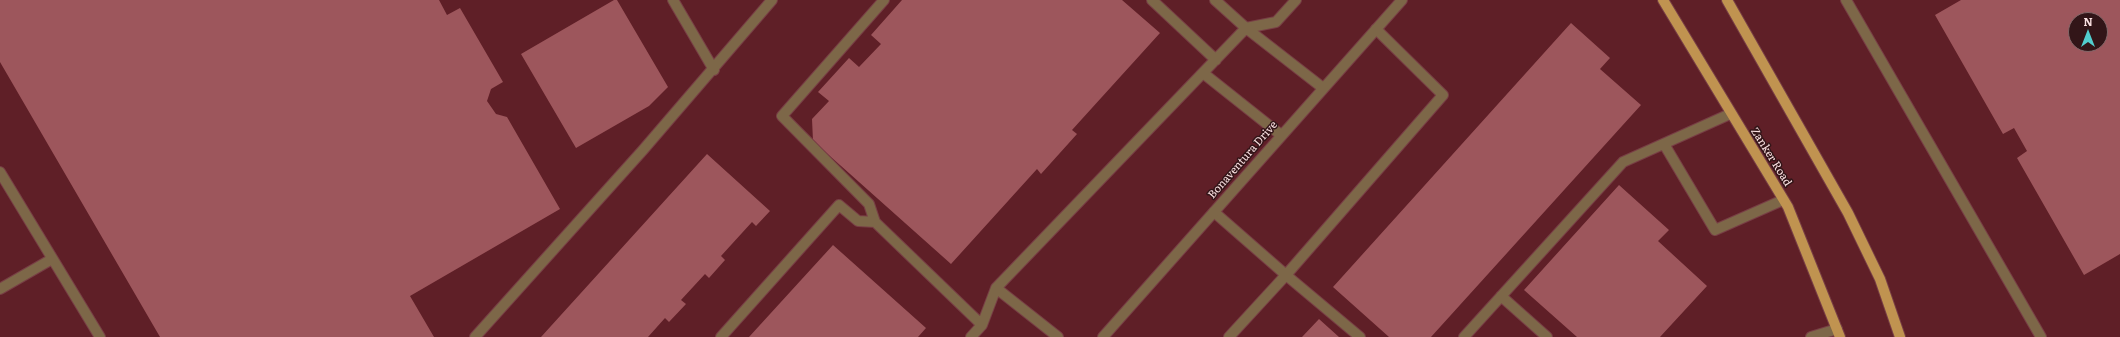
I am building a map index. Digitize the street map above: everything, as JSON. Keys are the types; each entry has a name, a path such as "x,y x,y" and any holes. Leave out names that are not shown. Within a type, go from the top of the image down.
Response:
{"main road":[{"name":"Zanker Road","path":"1663,0 1730,114 1784,200 1838,333"},
{"path":"1727,0 1848,213 1880,279 1900,337"}],"street":[{"path":"673,0 714,70"},
{"path":"475,337 505,306 714,70 772,0"},
{"path":"884,0 782,116 869,204 875,222 982,325"},
{"path":"1152,0 1216,60"},
{"path":"1215,0 1246,28 1323,88"},
{"path":"971,337 982,325 996,288 1246,28 1276,22 1296,0"},
{"name":"Bonaventura Drive","path":"1103,337 1402,0"},
{"path":"1846,0 2041,337"},
{"path":"1230,337 1443,95 1376,29"},
{"path":"1204,73 1282,135"},
{"path":"1464,337 1623,162 1730,114"},
{"path":"1664,144 1715,230 1784,200"},
{"path":"0,172 100,337"},
{"path":"721,337 839,205 858,221 875,222"},
{"path":"1214,212 1360,337"},
{"path":"0,289 52,259"},
{"path":"996,288 1058,337"},
{"path":"1501,296 1547,337"},
{"path":"1810,337 1838,333"}],"building":[{"path":"0,0 439,0 447,15 460,8 503,82 491,89 487,101 496,114 507,117 560,209 410,296 434,337 160,337 0,62"},
{"path":"614,0 617,0 668,87 649,106 576,148 521,54"},
{"path":"902,0 1122,0 1160,33 1072,130 1077,134 1041,174 1037,169 951,264 813,141 812,119 829,101 818,92 849,58 859,67 881,44 871,35"},
{"path":"1961,0 2120,0 2120,254 2084,275 2017,158 2027,151 2014,128 2003,134 1935,15"},
{"path":"1571,23 1610,58 1600,69 1641,105 1431,337 1389,337 1333,287"},
{"path":"707,154 770,211 756,226 752,222 721,256 725,260 709,278 705,274 681,300 686,304 669,322 665,318 648,337 541,337"},
{"path":"1619,185 1669,230 1658,241 1707,286 1660,337 1577,337 1524,290"},
{"path":"833,245 926,328 918,337 749,337"},
{"path":"1319,319 1339,337 1302,337"}]}
